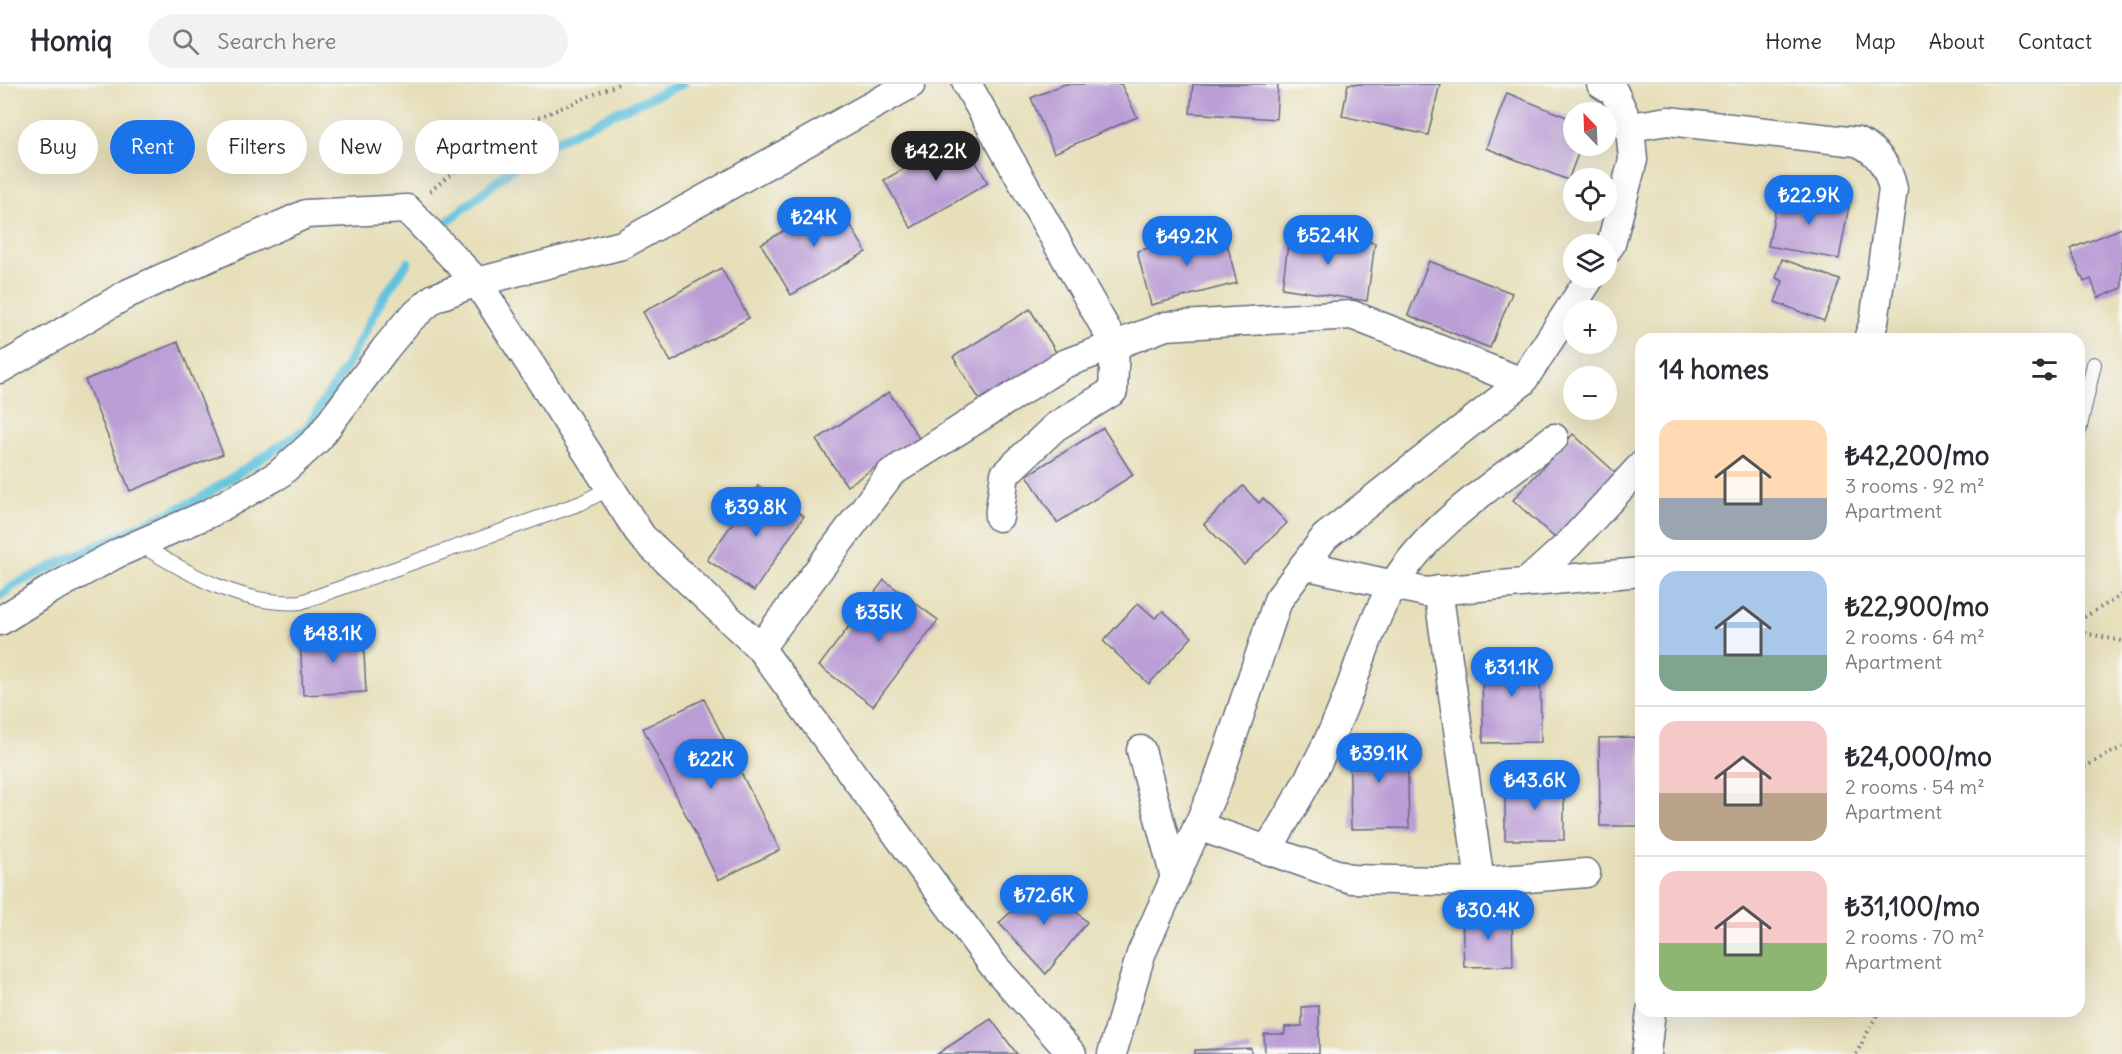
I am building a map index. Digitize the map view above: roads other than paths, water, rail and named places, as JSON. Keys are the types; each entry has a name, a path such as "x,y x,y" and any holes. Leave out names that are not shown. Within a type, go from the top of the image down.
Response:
{"street":[{"path":"0,621 48,591 140,544 210,513 278,475 318,439 408,321 434,298 477,282 622,245 911,84"},
{"path":"967,84 1115,345 1113,391 1055,427 1005,474 999,517"},
{"path":"1601,84 1614,92 1630,127 1634,160 1614,234"},
{"path":"1630,127 1653,122 1680,122 1857,142 1876,153 1890,174 1893,189 1874,322 1870,333"},
{"path":"0,369 129,293 306,214 407,209 477,282 642,537 760,648 993,965 1072,1054"},
{"path":"1112,1054 1141,954 1217,783 1278,600 1325,537 1522,382 1583,288"},
{"path":"760,648 891,473 1064,364 1166,326 1352,315 1522,382"},
{"path":"1267,850 1299,797 1342,711 1363,651 1393,585 1444,525 1554,438"},
{"path":"1527,582 1569,544 1635,472"},
{"path":"1304,565 1425,592 1635,573"},
{"path":"1438,591 1480,882"},
{"path":"1141,750 1175,878"},
{"path":"1198,826 1351,879 1480,882 1586,873"},
{"path":"1646,1054 1650,1017"}],"lane":[{"path":"2085,404 2094,364"},
{"path":"140,544 225,589 265,602 301,602 581,503 610,488"}],"waterway":[{"path":"448,221 529,155 598,120 682,84"},
{"path":"0,596 16,584 67,559 199,499 307,428 347,365 383,298 408,262"}]}
